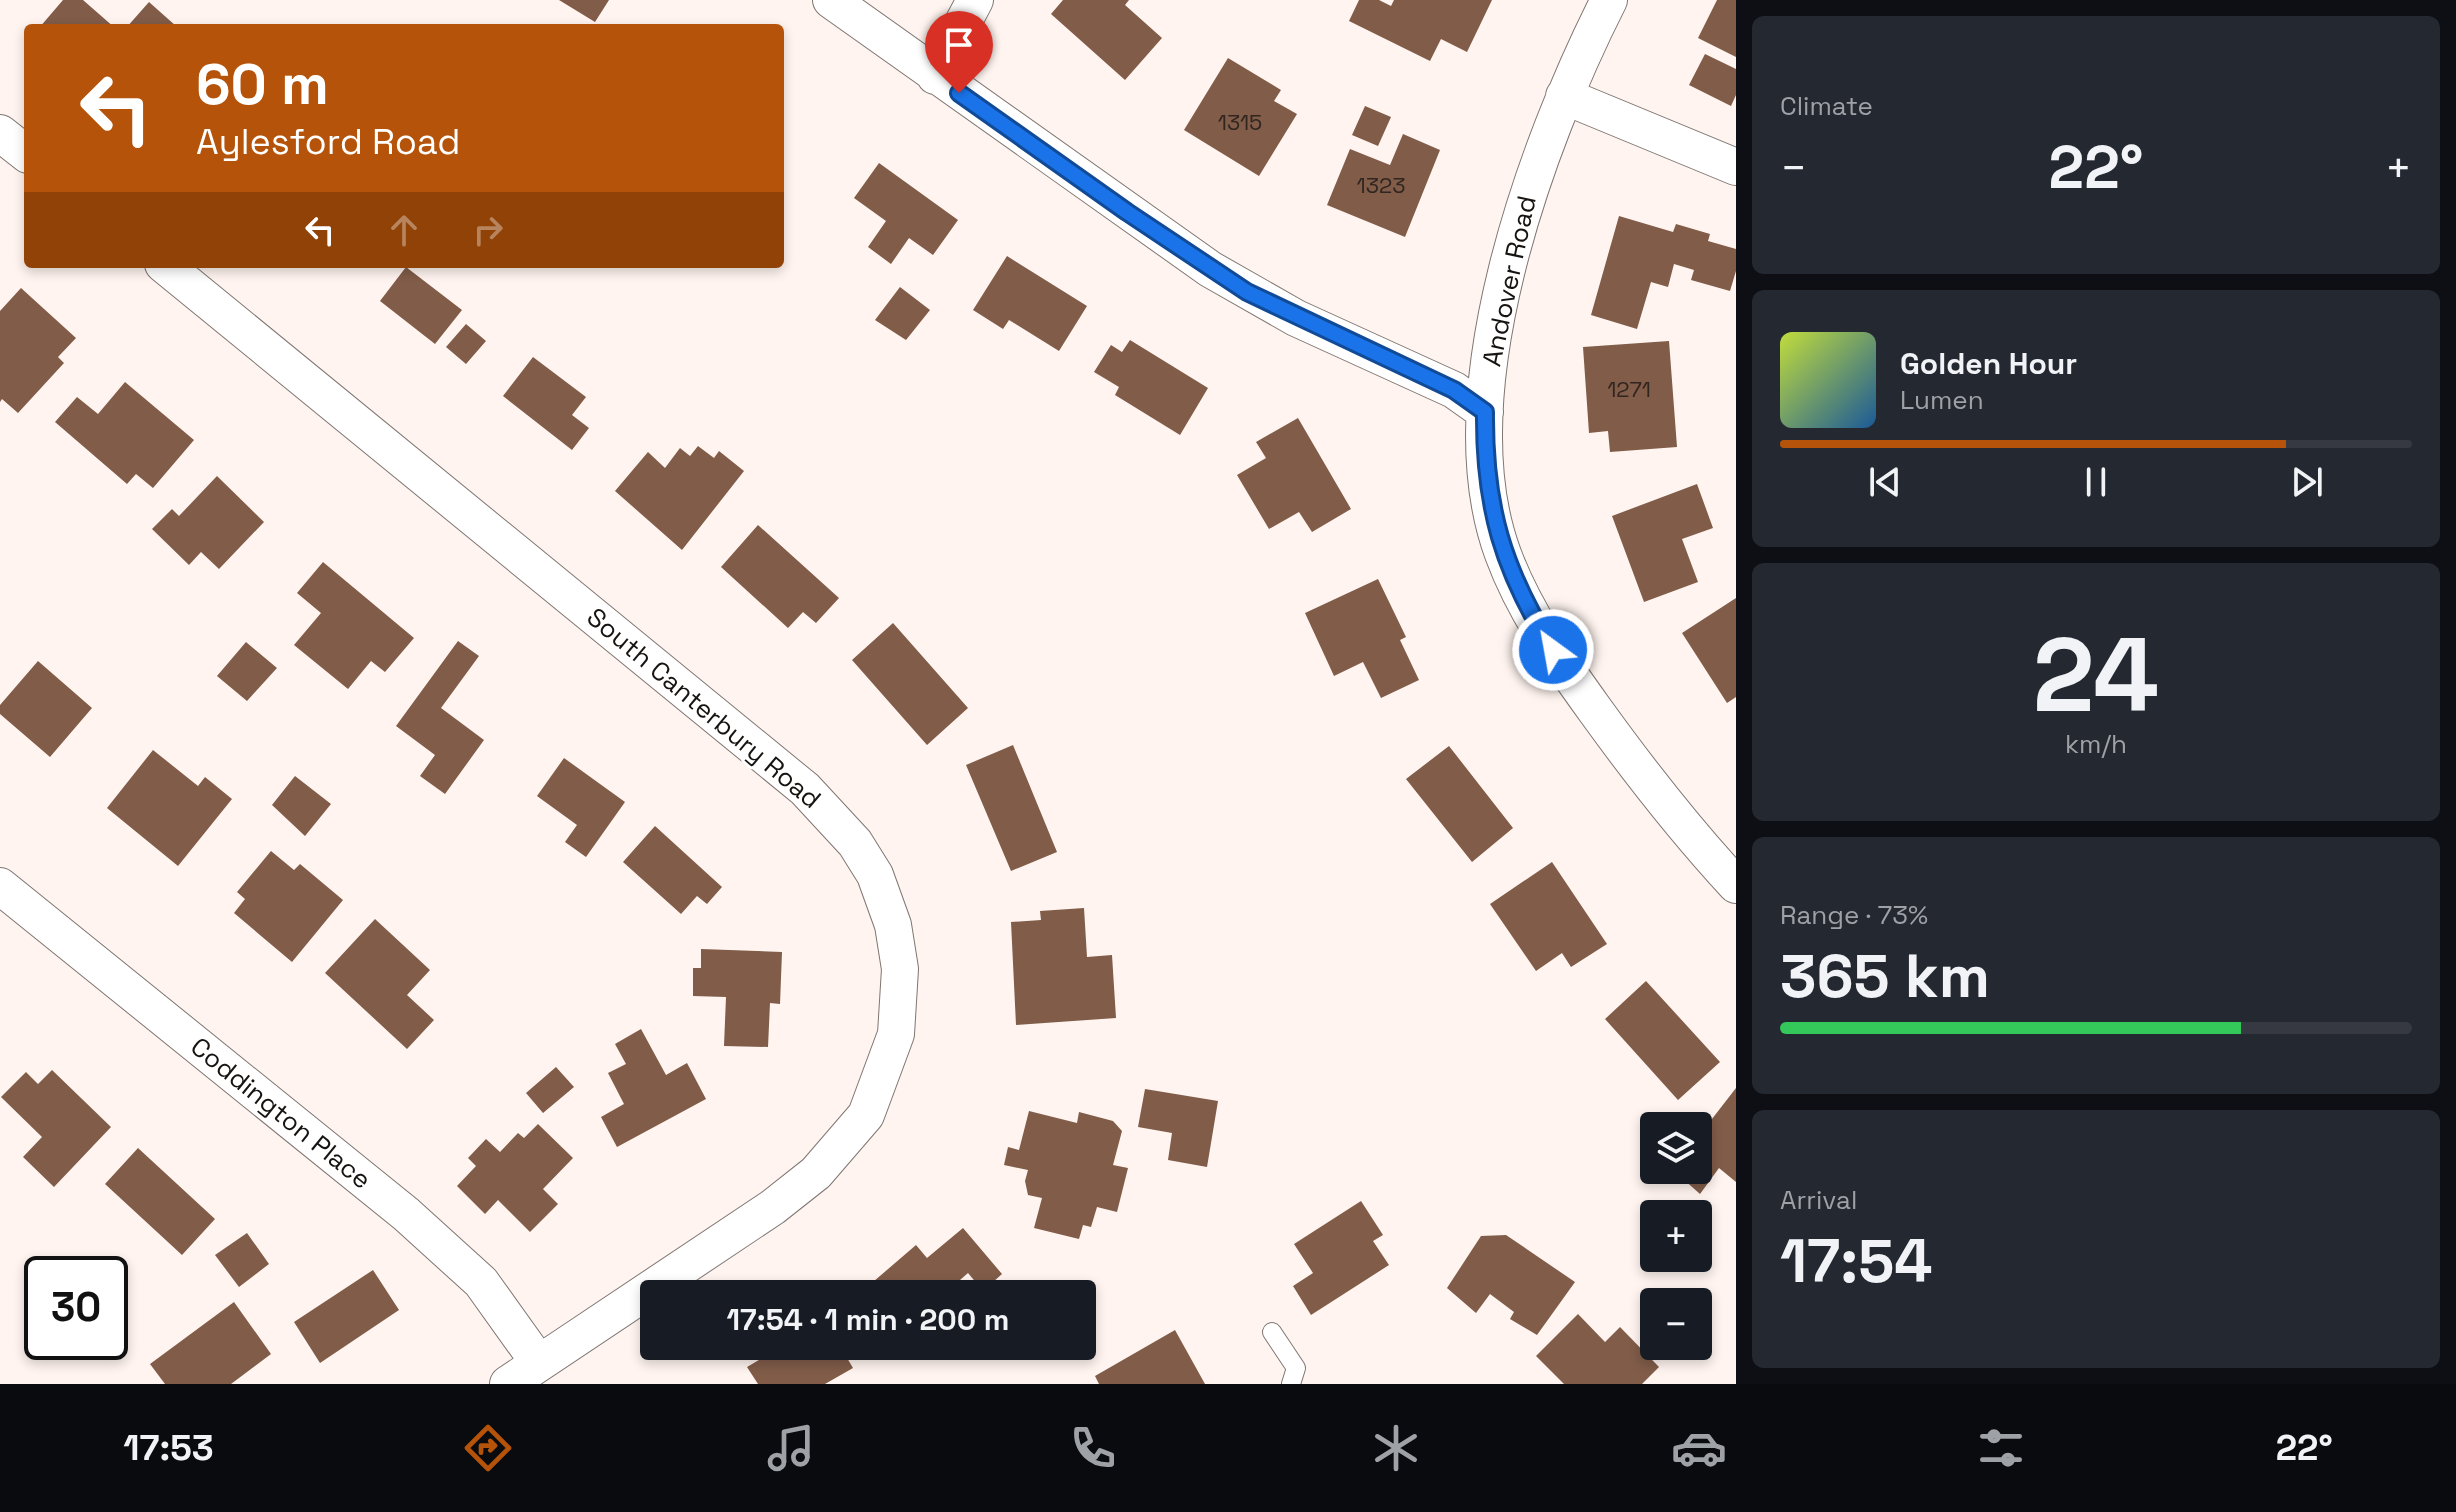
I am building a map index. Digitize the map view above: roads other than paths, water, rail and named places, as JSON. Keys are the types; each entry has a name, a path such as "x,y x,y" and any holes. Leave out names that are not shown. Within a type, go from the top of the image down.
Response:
{"street":[{"path":"831,0 1115,204 1247,292 1454,390 1485,412"},
{"path":"935,76 975,0"},
{"name":"Andover Road","path":"1609,0 1564,96 1530,182 1509,262 1493,346 1485,412 1484,454 1502,550 1517,589 1553,650 1615,737 1667,806 1736,885"},
{"path":"1564,96 1736,167"},
{"path":"0,133 24,152"},
{"name":"South Canterbury Road","path":"168,268 805,789 855,843 875,875 893,925 900,981 896,1034 866,1115 816,1173 773,1207 508,1384"},
{"name":"Coddington Place","path":"0,886 406,1214 481,1282 539,1363"}],"lane":[{"path":"1272,1332 1296,1368 1291,1384"}]}
